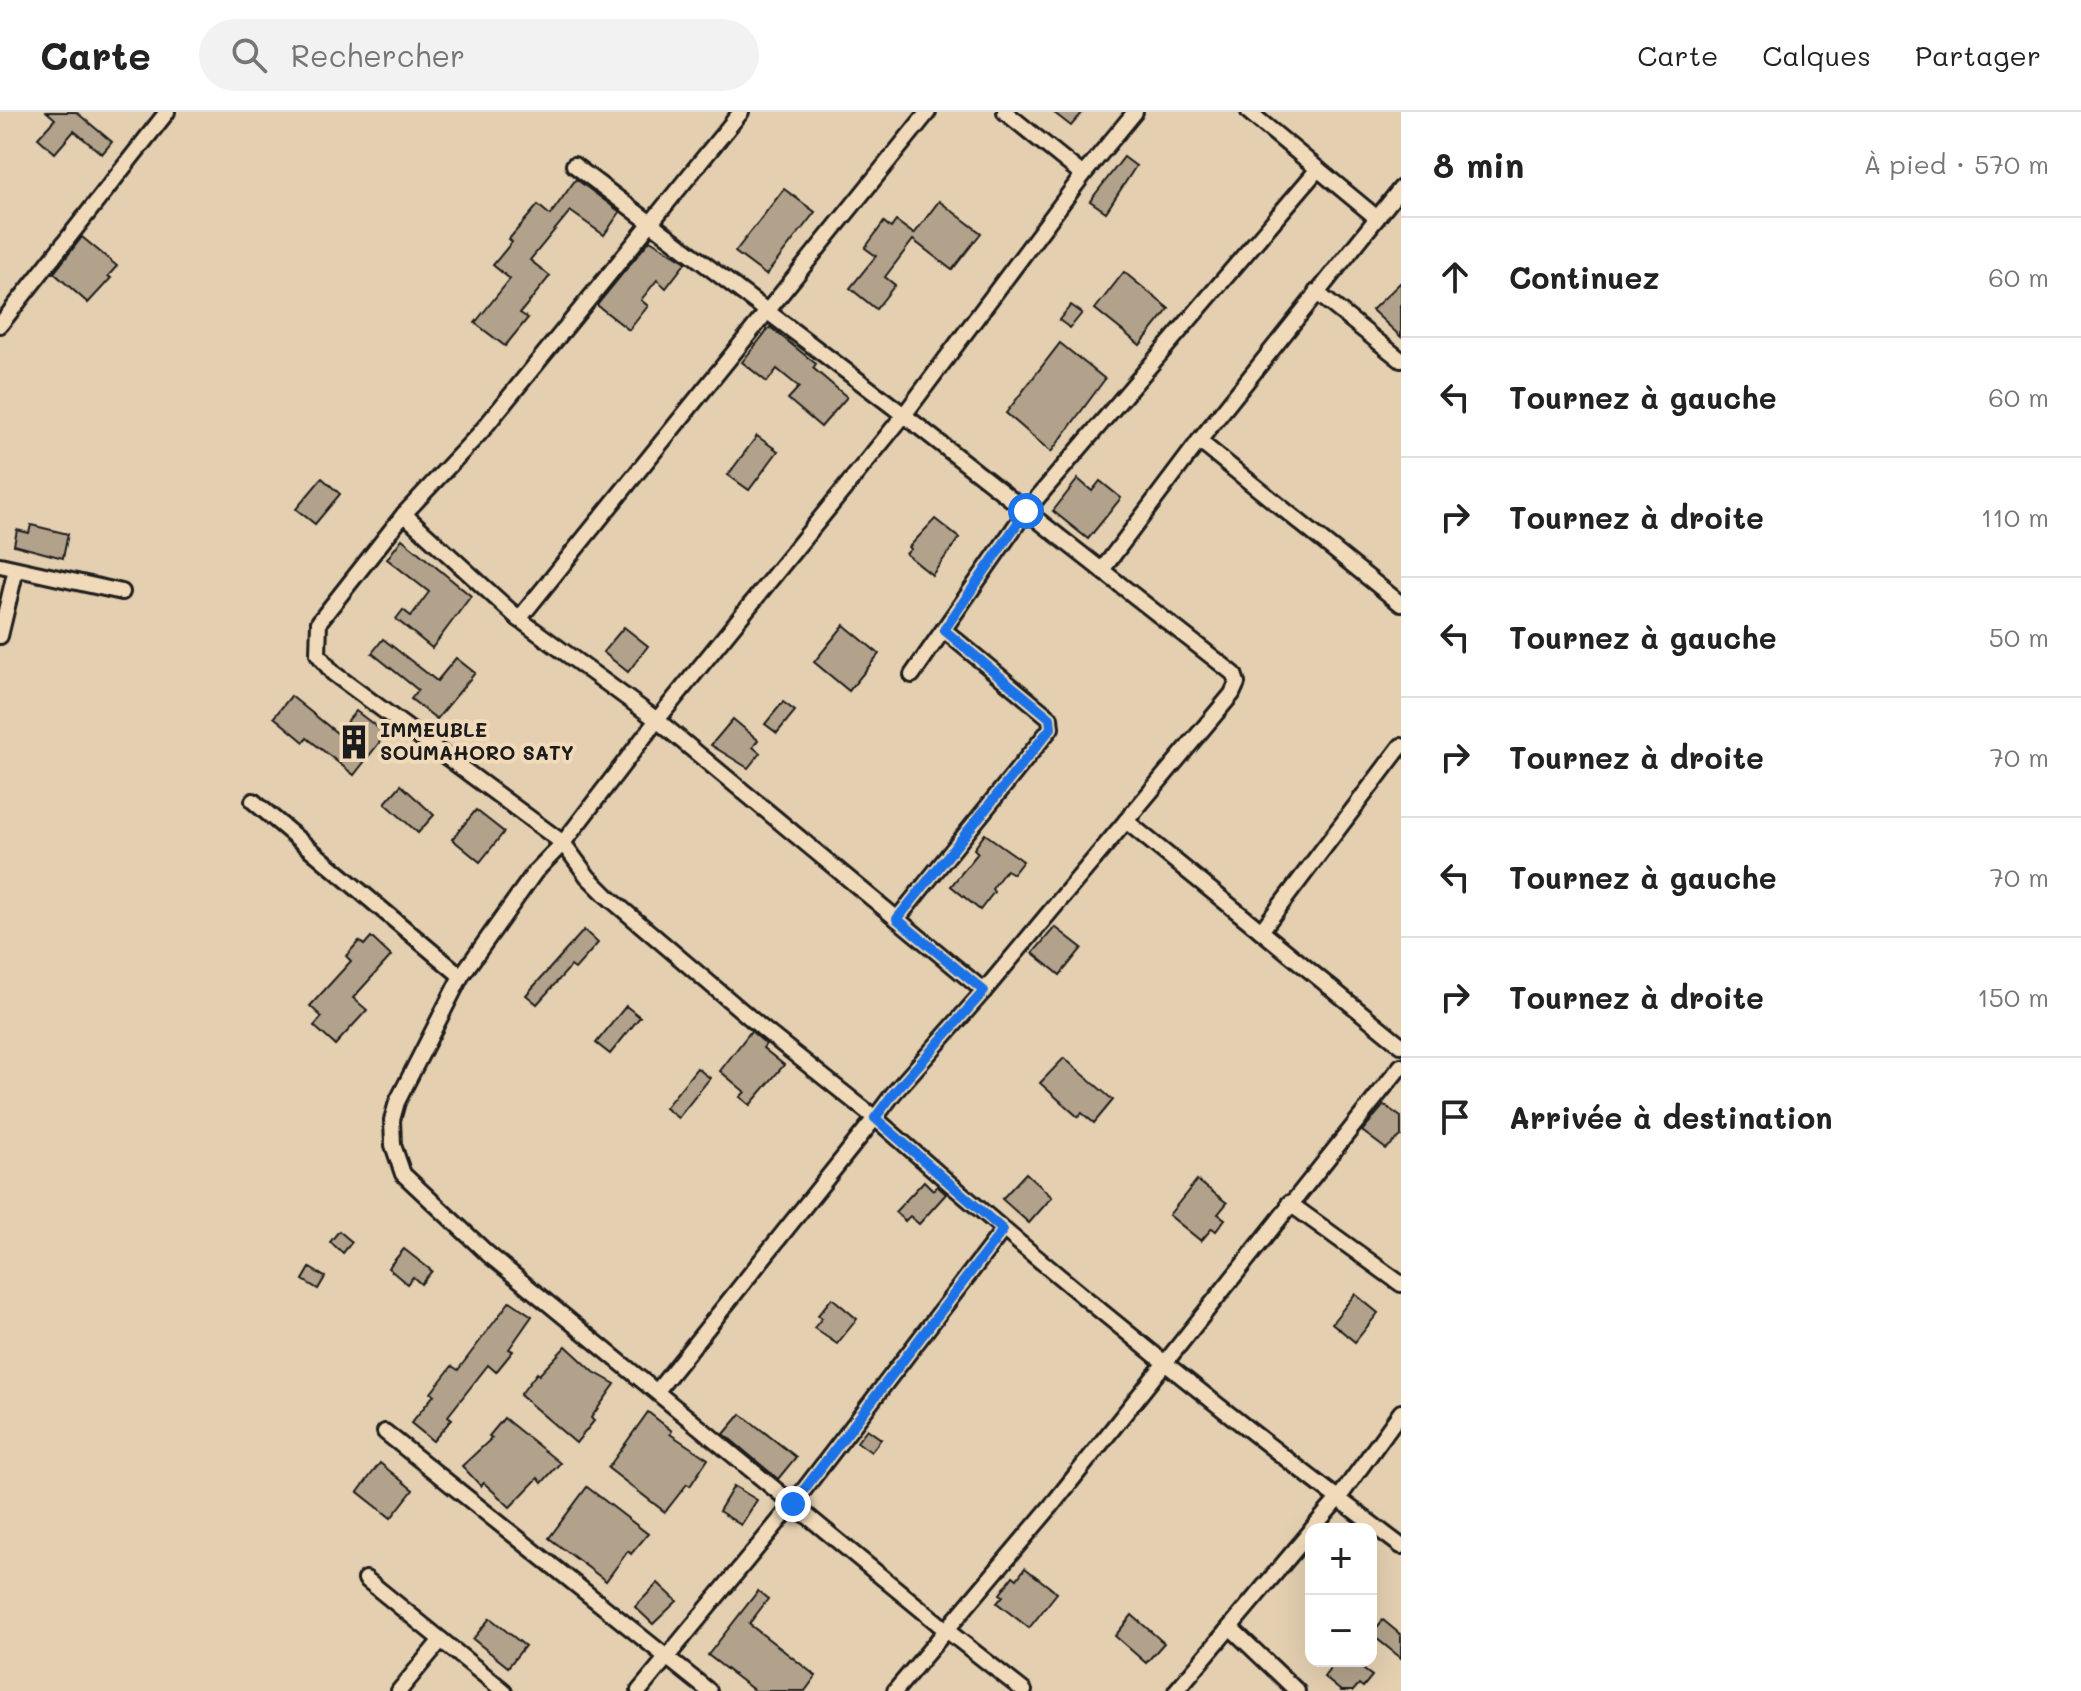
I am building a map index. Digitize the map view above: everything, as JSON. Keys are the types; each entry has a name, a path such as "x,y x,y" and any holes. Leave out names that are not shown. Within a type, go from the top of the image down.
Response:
{"street":[{"path":"0,325 167,112"},
{"path":"741,112 480,433 404,514 319,622 318,654 333,673 563,843 588,877 607,896 728,1000 875,1118 1003,1230 1165,1364 1401,1546"},
{"path":"519,619 769,313 928,112"},
{"path":"1005,112 1083,175"},
{"path":"1024,1691 488,1254 403,1174 393,1145 392,1120 397,1102 461,976 535,872 563,843 657,720 904,415 1083,175 1135,112"},
{"path":"1249,112 1377,218"},
{"path":"574,165 904,415 1234,674 1237,683 1232,694 984,991 893,1094 657,1391"},
{"path":"912,675 1026,511 1318,169"},
{"path":"1102,570 1199,441 1401,188"},
{"path":"1316,292 1401,360"},
{"path":"1199,441 1401,604"},
{"path":"404,514 519,619 657,720 984,991"},
{"path":"0,565 122,592"},
{"path":"0,636 16,569"},
{"path":"897,919 1051,728 1050,718 944,630"},
{"path":"1261,931 1401,746"},
{"path":"253,801 461,976"},
{"path":"1126,821 1401,1045"},
{"path":"895,1691 1052,1505 1289,1203 1401,1066"},
{"path":"1289,1203 1401,1284"},
{"path":"639,1691 793,1504 1003,1230"},
{"path":"1318,1523 1401,1412"},
{"path":"385,1432 709,1691"},
{"path":"1176,1691 1305,1538"},
{"path":"366,1579 504,1691"},
{"path":"1230,1627 1297,1691"},
{"path":"399,1691 441,1640"}],"building":[{"path":"47,112 76,112 112,142 102,154 74,131 55,153 38,138 55,119"},
{"path":"1053,112 1083,112 1071,126"},
{"path":"1124,157 1136,166 1106,212 1090,201"},
{"path":"576,179 620,212 604,235 570,211 530,260 550,276 520,313 528,318 505,346 475,323 510,279 493,265 512,242 509,239 538,205 550,215"},
{"path":"784,189 815,212 766,275 735,252"},
{"path":"939,201 981,233 952,270 913,240 885,277 895,285 876,309 850,288 876,256 865,248 884,222 891,228 896,221 914,234"},
{"path":"82,237 117,266 108,276 111,278 88,303 54,273"},
{"path":"650,240 686,262 666,288 657,280 641,300 648,306 629,330 597,305"},
{"path":"1124,272 1169,309 1140,345 1095,309"},
{"path":"1401,282 1401,337 1372,310"},
{"path":"1071,305 1082,313 1070,328 1059,320"},
{"path":"770,327 816,364 813,368 847,397 821,427 788,399 799,387 777,369 767,382 742,362"},
{"path":"1060,343 1105,379 1051,452 1006,413"},
{"path":"757,436 778,451 749,490 728,475"},
{"path":"322,478 340,494 315,524 296,509"},
{"path":"1078,479 1092,491 1100,481 1121,498 1088,539 1053,511"},
{"path":"935,519 959,538 932,575 906,554"},
{"path":"31,525 68,534 63,558 14,545 17,530 29,533"},
{"path":"402,539 471,596 432,648 396,619 403,610 411,616 429,592 387,559"},
{"path":"844,625 879,654 849,691 814,662"},
{"path":"624,627 648,646 628,672 603,652"},
{"path":"383,639 437,681 456,658 475,673 437,719 411,699 418,690 372,653"},
{"path":"291,696 337,733 356,711 386,734 354,775 307,738 304,742 274,717"},
{"path":"783,702 795,711 777,733 765,724"},
{"path":"733,719 758,740 753,747 760,753 748,768 711,745"},
{"path":"401,785 434,815 418,833 385,803"},
{"path":"476,810 504,832 480,862 452,839"},
{"path":"985,834 1023,861 1013,874 1006,870 980,910 951,886 978,853 974,849"},
{"path":"1055,927 1082,948 1060,975 1033,953"},
{"path":"584,930 598,943 575,969 571,966 537,1004 526,995"},
{"path":"371,937 391,956 353,998 367,1010 335,1045 314,1026 322,1017 310,1006 351,961 346,956 359,941 364,945"},
{"path":"626,1006 640,1017 610,1054 596,1043"},
{"path":"751,1031 766,1044 763,1048 784,1065 750,1105 740,1097 745,1092 720,1071"},
{"path":"1064,1058 1113,1100 1094,1123 1082,1113 1078,1117 1040,1083"},
{"path":"697,1068 710,1078 678,1118 665,1108"},
{"path":"1384,1105 1401,1117 1401,1136 1386,1149 1362,1131"},
{"path":"1026,1173 1052,1197 1029,1223 1002,1199"},
{"path":"1197,1180 1227,1203 1218,1214 1225,1219 1216,1231 1212,1228 1201,1241 1169,1215"},
{"path":"924,1181 933,1190 937,1186 946,1194 919,1224 910,1216 905,1221 895,1212"},
{"path":"339,1231 352,1242 343,1253 330,1242"},
{"path":"404,1249 432,1271 421,1284 413,1277 407,1284 388,1268"},
{"path":"310,1268 325,1277 318,1289 303,1280"},
{"path":"1355,1294 1378,1313 1355,1342 1332,1323"},
{"path":"832,1298 857,1319 837,1344 814,1328 822,1318 818,1315"},
{"path":"510,1301 532,1316 509,1349 513,1351 496,1372 488,1365 448,1416 452,1419 433,1441 411,1423 452,1366 458,1370"},
{"path":"566,1346 594,1372 615,1384 591,1418 594,1421 576,1443 520,1395 537,1373 539,1375"},
{"path":"648,1412 672,1431 670,1434 708,1459 690,1486 687,1484 665,1512 608,1468"},
{"path":"741,1414 796,1457 778,1479 724,1434"},
{"path":"504,1418 560,1463 542,1483 538,1478 510,1507 484,1483 481,1486 462,1466 492,1438 489,1436"},
{"path":"867,1429 881,1439 871,1452 857,1442"},
{"path":"380,1463 413,1490 391,1518 358,1492"},
{"path":"734,1486 757,1500 741,1525 719,1511"},
{"path":"587,1487 648,1534 631,1554 628,1551 606,1581 549,1538"},
{"path":"1025,1568 1057,1593 1029,1628 997,1603 1013,1576 1017,1579"},
{"path":"658,1583 677,1601 653,1624 635,1607"},
{"path":"758,1591 768,1599 749,1624 816,1676 805,1691 755,1691 708,1655"},
{"path":"1132,1615 1164,1643 1146,1663 1115,1636"},
{"path":"490,1618 525,1646 508,1667 473,1639"},
{"path":"1383,1620 1401,1635 1401,1658 1377,1639 1377,1627"},
{"path":"1332,1667 1360,1667 1372,1676 1363,1687 1359,1684 1353,1691 1341,1691 1324,1677"}],"place":[{"name":"IMMEUBLE SOUMAHORO SATY","path":"354,742"}],"route":[{"path":"793,1504 1003,1230 875,1118 984,991 897,919 1051,728 1050,718 944,630 1026,511"}]}
